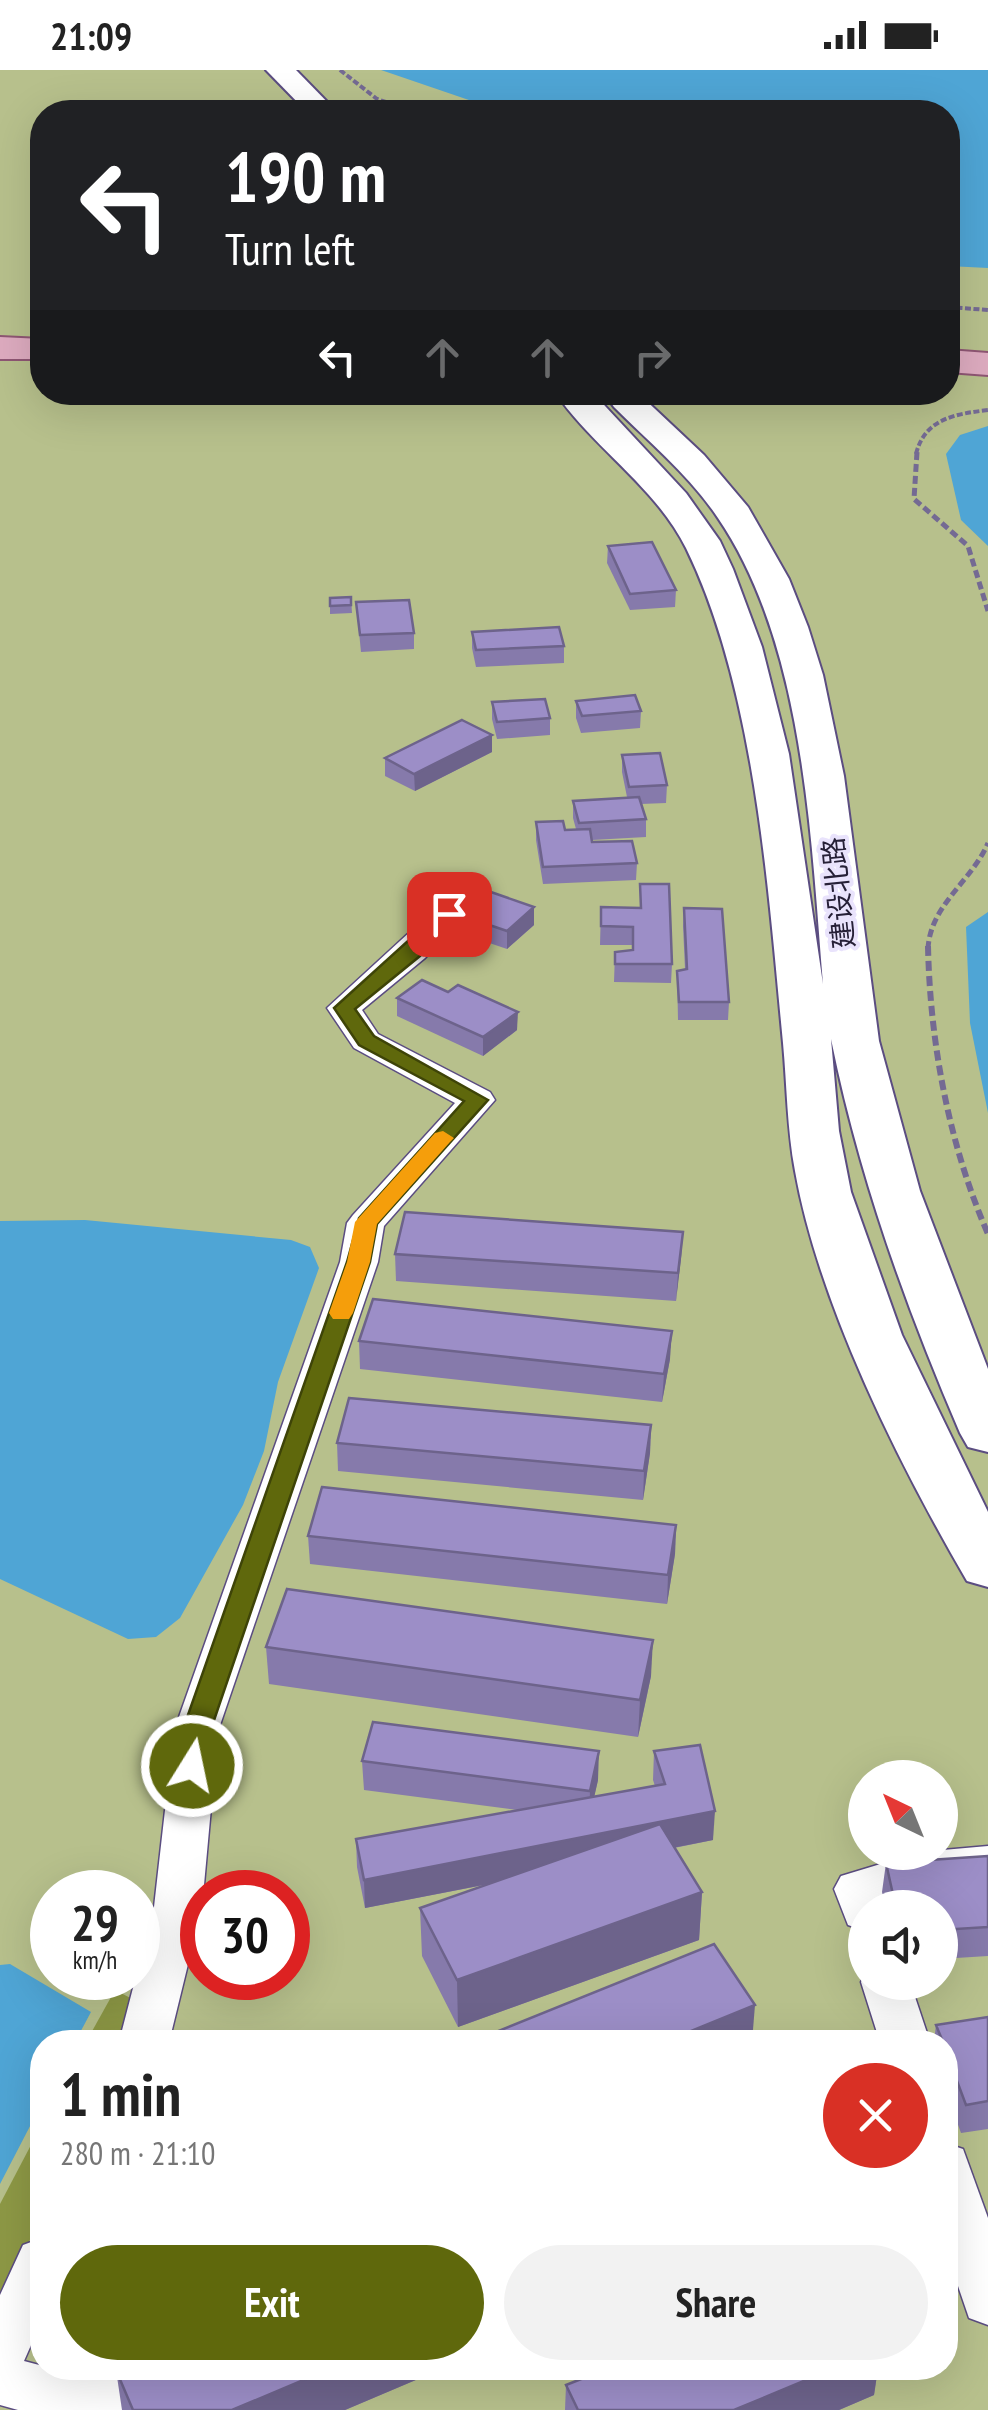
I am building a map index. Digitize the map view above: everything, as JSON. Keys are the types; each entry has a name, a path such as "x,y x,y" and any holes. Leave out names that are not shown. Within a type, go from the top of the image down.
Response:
{"main road":[{"path":"280,70 311,100"},
{"path":"0,334 30,335"},
{"path":"960,341 988,343"},
{"path":"0,348 30,349"},
{"path":"960,362 988,364"},
{"path":"585,405 675,504 702,544 732,617 755,684 790,912 824,1190 854,1279 893,1371 947,1490 988,1566"},
{"name":"建设北路","path":"631,405 680,452 746,533 788,622 829,819 854,1037 884,1165 938,1320 988,1433"}],"street":[{"path":"147,2030 178,1906 196,1732 359,1262 366,1222 477,1100 366,1040 344,1008 413,951 449,914"},
{"path":"858,1890 931,1868 988,1864"},
{"path":"892,2000 901,2030"},
{"path":"958,2206 988,2301"},
{"path":"0,2354 30,2288"},
{"path":"0,2380 83,2406 138,2380"}],"path":[{"path":"340,70 380,100"},
{"path":"960,308 988,310"},
{"path":"988,410 950,413 938,418 914,449 913,483 914,499 968,546 988,611"},
{"path":"988,843 982,860 929,926 929,975 944,1089 960,1162 988,1234"}],"green space":[{"path":"0,70 988,70 988,2410 0,2410"},
{"path":"109,2000 134,2000 146,2006 135,2030 93,2030"},
{"path":"30,2147 30,2240 0,2294 0,2204"}],"water":[{"path":"381,70 988,70 988,268 960,267 960,100 469,100"},
{"path":"988,426 988,546 961,520 946,454 960,435"},
{"path":"988,912 988,1113 970,1023 966,927"},
{"path":"85,1220 291,1240 310,1247 319,1268 278,1382 264,1451 243,1505 180,1618 156,1637 128,1639 0,1579 0,1221"},
{"path":"10,1964 30,1976 30,2000 71,2000 91,2012 81,2030 30,2030 30,2126 0,2184 0,1965"}],"building":[{"path":"652,542 676,590 630,594 608,546"},
{"path":"351,597 351,605 330,606 330,598"},
{"path":"409,600 414,633 360,635 356,602"},
{"path":"559,627 564,646 476,650 472,632"},
{"path":"635,695 641,711 582,716 576,701"},
{"path":"545,699 550,718 497,722 492,702"},
{"path":"462,720 492,735 414,774 385,758"},
{"path":"660,753 667,785 629,787 622,755"},
{"path":"639,797 646,819 579,823 573,801"},
{"path":"563,821 565,830 590,829 592,842 632,841 637,863 543,867 536,822"},
{"path":"640,884 669,884 672,964 615,964 615,952 633,950 633,927 601,926 601,907 641,908"},
{"path":"488,891 534,907 507,931 460,915"},
{"path":"684,908 722,909 729,1002 679,1002 677,971 687,969"},
{"path":"422,980 448,992 458,985 518,1012 483,1037 397,998"},
{"path":"405,1212 683,1232 678,1273 395,1254"},
{"path":"373,1299 672,1331 664,1374 359,1341"},
{"path":"349,1398 651,1425 644,1471 337,1443"},
{"path":"322,1487 676,1525 668,1575 308,1536"},
{"path":"287,1589 653,1640 640,1700 266,1647"},
{"path":"373,1722 599,1751 590,1791 362,1761"},
{"path":"700,1745 715,1811 364,1880 356,1839 665,1784 654,1751"},
{"path":"660,1824 702,1892 457,1980 420,1908"},
{"path":"988,1856 988,1927 958,1929 958,1890 892,1890 888,1870 958,1870 958,1858"},
{"path":"714,1944 755,2005 694,2030 501,2030"},
{"path":"988,2017 988,2101 966,2105 958,2084 958,2030 938,2030 936,2025"},
{"path":"120,2380 303,2380 232,2410 133,2410"},
{"path":"579,2380 806,2380 734,2410 578,2410 566,2385"}],"slow traffic":[{"path":"341,1313 359,1262 366,1222 443,1138"}],"route":[{"path":"192,1766 196,1732 359,1262 366,1222 477,1100 366,1040 344,1008 413,951 449,914"}]}
